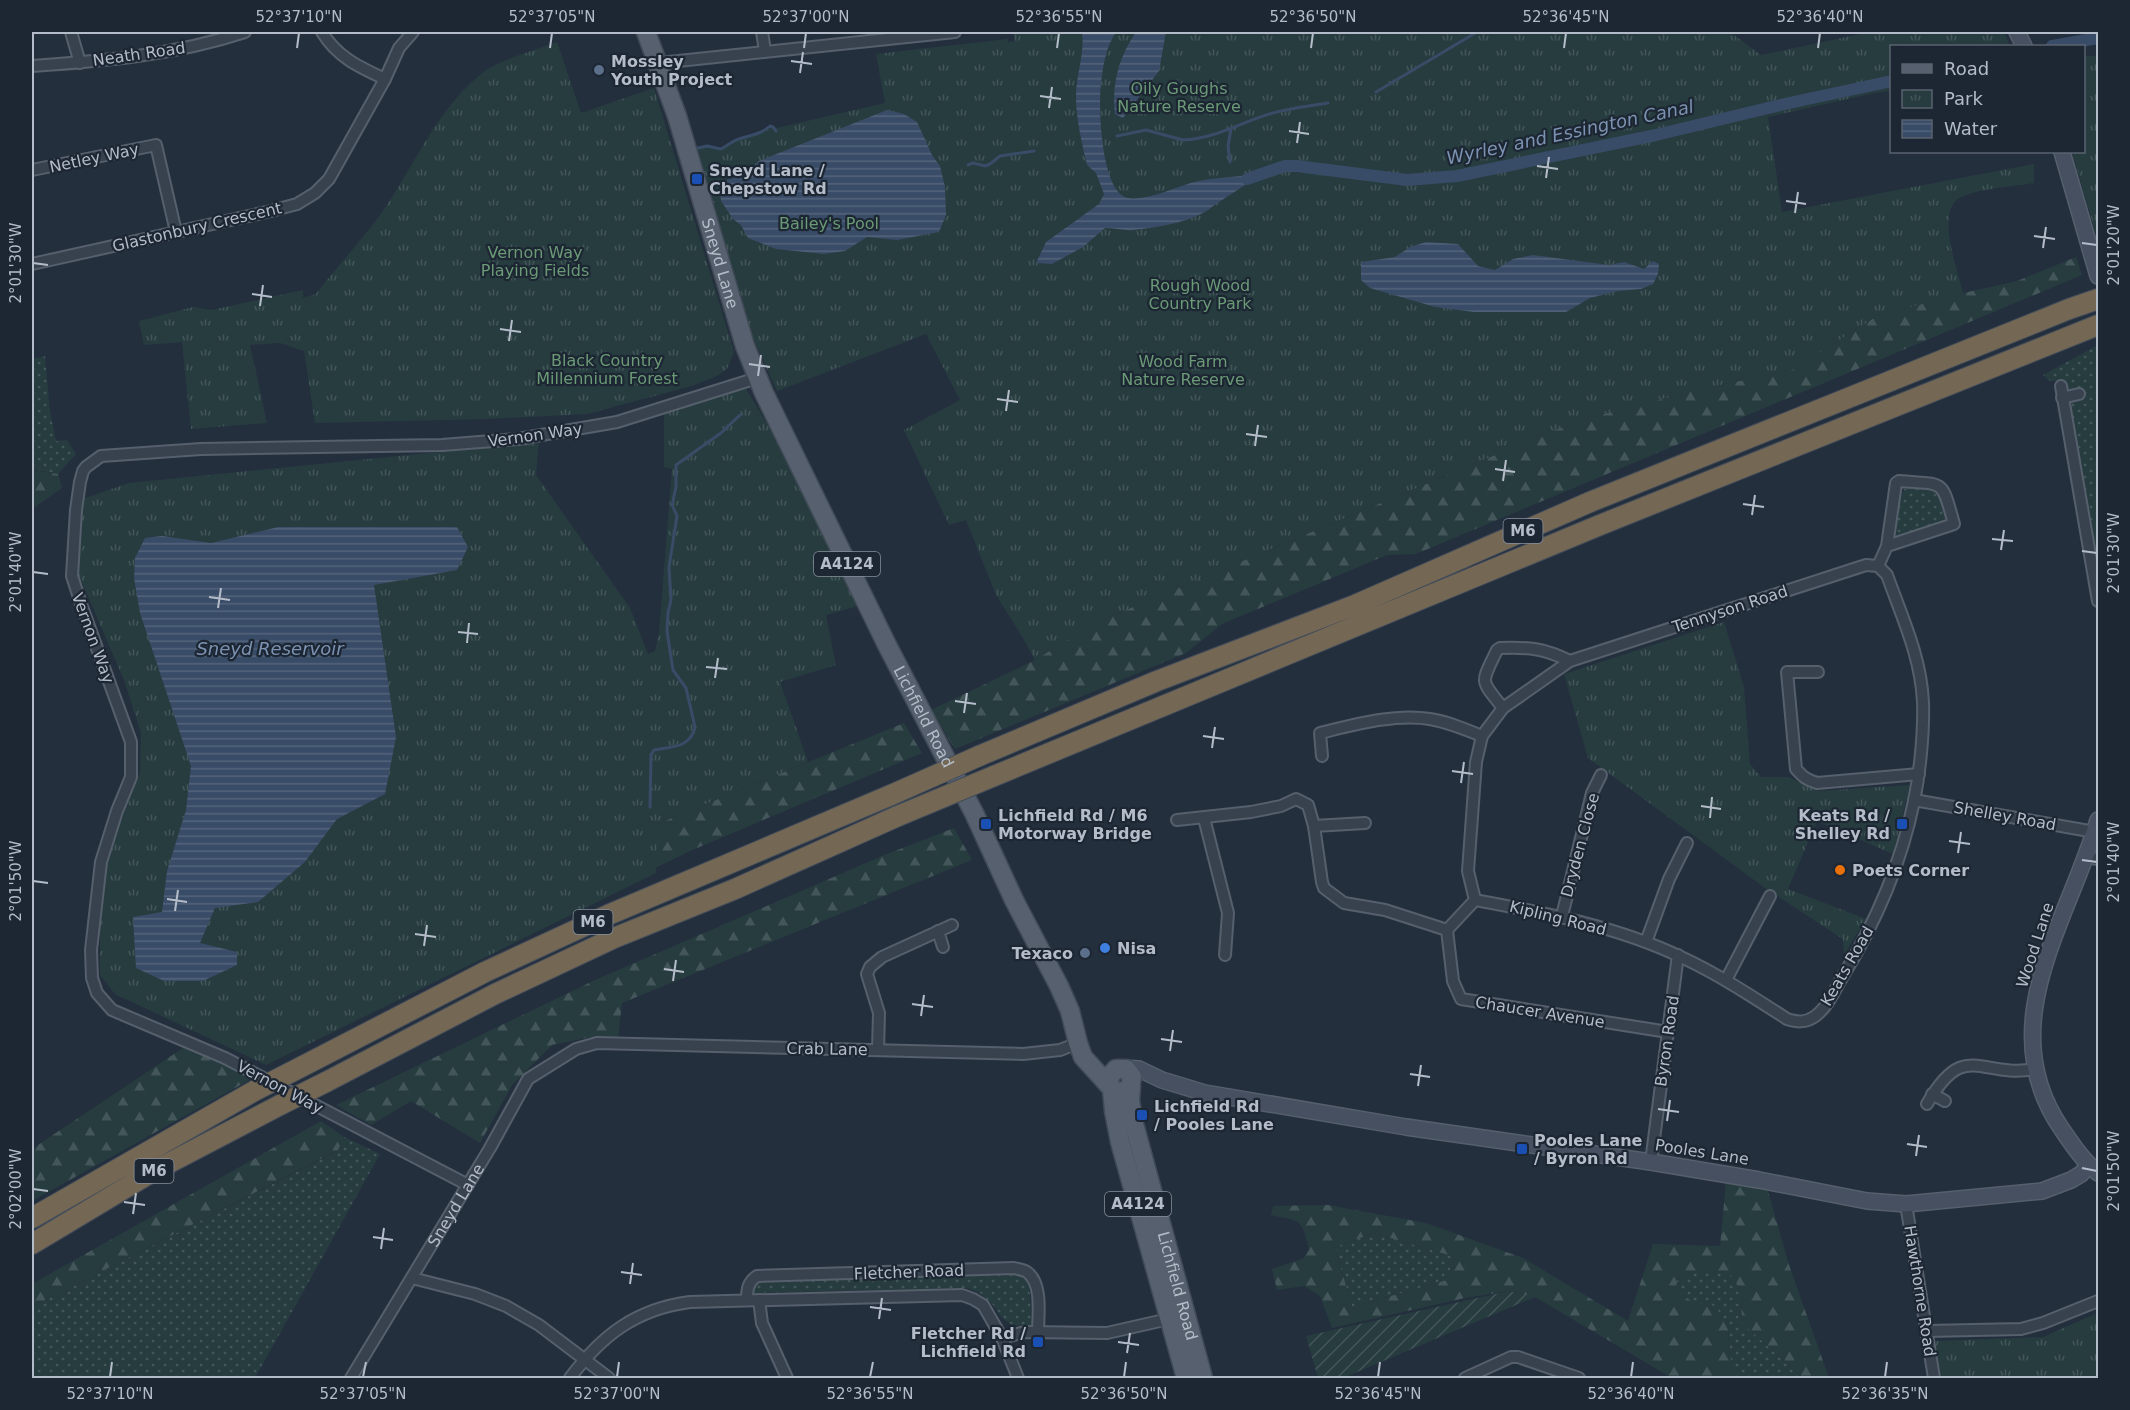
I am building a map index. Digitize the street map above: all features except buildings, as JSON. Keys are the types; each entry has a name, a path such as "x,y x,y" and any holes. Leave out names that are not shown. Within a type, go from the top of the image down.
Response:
{"highway":[{"name":"M6","path":"32,1218 256,1090 485,972 608,915 1157,681 1355,604 1590,502 2098,299"},
{"name":"M6","path":"32,1244 152,1172 495,994 614,938 735,889 898,816 1600,525 2098,325"}],"main road":[{"name":"Sneyd Lane","path":"646,32 659,63 733,308 760,385"},
{"name":"Lichfield Road","path":"760,385 882,636 974,813 1014,900 1059,986 1070,1011 1083,1057 1111,1087 1118,1133 1177,1316 1203,1378"},
{"name":"A4124","path":"1078,1043 1092,1049 1106,1061 1131,1074 1132,1085"},
{"path":"1122,1068 1110,1073 1108,1081 1111,1087 1121,1092 1132,1085"},
{"name":"Lichfield Road","path":"1132,1085 1130,1101 1134,1124 1177,1316 1186,1378"}],"street":[{"path":"71,32 80,63"},
{"name":"Neath Road","path":"32,66 136,57 184,49 245,32"},
{"path":"322,32 328,43 352,64 385,79"},
{"name":"Glastonbury Crescent","path":"32,264 297,204 315,193 329,179 385,79 399,48 413,32"},
{"path":"762,32 765,51"},
{"path":"659,63 955,32"},
{"name":"Netley Way","path":"32,171 156,145 176,232"},
{"path":"2062,153 2098,276"},
{"name":"Vernon Way","path":"468,1185 225,1058 112,1010 97,993 92,978 91,950 101,862 131,777 131,742 72,576 76,510 83,471 86,466 101,456 201,449 442,445 518,439 617,422 760,385"},
{"path":"2061,386 2098,601"},
{"path":"2062,398 2079,394"},
{"path":"1878,567 1887,546 1896,483 1899,481 1938,484 1945,490 1954,524 1887,546"},
{"name":"Tennyson Road","path":"1475,900 1468,871 1476,762 1482,736 1503,708 1570,661 1866,565 1878,567"},
{"name":"Keats Road","path":"1678,955 1726,981 1787,1019 1802,1022 1816,1016 1826,1006 1854,959 1882,902 1905,836 1919,774 1923,702 1917,656 1887,575 1878,567"},
{"path":"1503,708 1485,685 1484,678 1497,650 1529,647 1551,652 1570,661"},
{"path":"1818,672 1787,672 1796,769 1802,776 1806,780 1817,783 1919,774"},
{"path":"1322,756 1320,733 1365,722 1427,718 1453,724 1482,736"},
{"name":"Dryden Close","path":"1562,916 1592,793 1601,775"},
{"path":"1177,820 1271,808 1296,799 1301,800 1308,805 1314,826 1324,888 1344,903 1385,910 1447,930 1475,900"},
{"name":"Shelley Road","path":"1914,800 2097,826"},
{"path":"1204,818 1228,913 1225,955"},
{"path":"1314,826 1365,823"},
{"name":"Wood Lane","path":"2094,1169 2051,1112 2039,1085 2035,1069 2032,1029 2041,976 2057,928 2092,858 2097,826"},
{"path":"1646,942 1669,879 1687,843"},
{"path":"1726,981 1770,896"},
{"name":"Kipling Road","path":"1475,900 1562,916 1646,942 1678,955"},
{"path":"878,1050 879,1013 867,974 870,967 882,957 952,925"},
{"name":"Chaucer Avenue","path":"1447,930 1453,981 1461,999 1668,1032"},
{"path":"938,931 943,947"},
{"name":"Byron Road","path":"1651,1162 1678,955"},
{"name":"Crab Lane","path":"576,1049 597,1043 1023,1054 1060,1050 1078,1043"},
{"name":"Sneyd Lane","path":"351,1378 468,1185 528,1079 576,1049"},
{"path":"1945,1101 1930,1099 1943,1078 1964,1065 1971,1064 2014,1071 2035,1069"},
{"name":"Pooles Lane","path":"1122,1068 1139,1069 1162,1080 1205,1093 1406,1127 1651,1162 1867,1201 1906,1204 2042,1191 2094,1169"},
{"name":"Pooles Lane","path":"1132,1085 1150,1079 1162,1080"},
{"name":"Hawthorne Road","path":"1906,1204 1934,1378"},
{"name":"Fletcher Road","path":"753,1300 748,1287 751,1280 757,1276 1014,1268 1027,1272 1034,1280 1038,1294 1038,1332"},
{"path":"412,1278 475,1294 506,1306 539,1325 609,1378"},
{"name":"Fletcher Road","path":"570,1378 584,1359 611,1335 635,1317 661,1308 690,1302 962,1295 984,1305 1002,1338 1018,1378"},
{"path":"753,1300 787,1378"},
{"path":"1927,1331 2021,1329 2043,1323 2098,1301"},
{"path":"1002,1338 1025,1332 1107,1333 1177,1316"},
{"path":"1465,1378 1518,1356 1579,1378"}],"green space":[{"name":"Rough Wood Country Park","path":"1013,32 1730,32 1761,55 1870,32 2004,32 2010,45 1890,45 1890,91 1768,117 1782,212 2034,164 2034,183 1977,192 1961,197 1953,204 1948,227 1963,293 1877,316 1792,370 1701,389 1596,416 1557,429 1092,624 1035,660 996,595 966,520 949,525 904,430 960,400 926,334 777,391 752,335 697,156 692,149 707,146 721,149 770,126 777,128 885,103 876,54 1008,39 1008,42 1015,41"},
{"name":"Vernon Way Playing Fields","path":"557,42 581,113 654,88 734,352 727,369 715,377 688,387 587,414 315,423 304,351 280,343 250,345 267,423 191,429 182,342 144,345 139,321 193,307 212,310 303,290 303,298 316,294 377,219 439,120 466,88 481,74 498,64"},
{"path":"2085,56 2098,56 2098,241 2072,153 2085,153"},
{"path":"2076,257 2082,275 1416,554 1387,555 1222,624 1186,653 955,749 931,710 1035,660 1092,624 1557,429 1596,416 1701,389 1792,370 1877,316 2017,281"},
{"path":"2098,345 2098,565 2069,407 2073,401 2080,399 2080,391 2068,389 2066,381 2050,381 2043,375"},
{"path":"45,356 50,411 56,441 67,440 76,454 58,474 32,469 32,440 34,438 32,437 32,359"},
{"path":"746,389 795,469 858,606 826,615 836,665 780,682 808,762 657,824 656,873 266,1065 115,994 100,975 100,908 107,856 140,773 141,733 124,680 77,571 82,499 129,483 539,442 536,475 630,608 648,654 655,651 659,633 672,469 664,467 664,414 734,390"},
{"path":"32,470 58,474 62,488 32,509"},
{"path":"1923,486 1938,490 1946,515 1943,523 1897,540 1896,514 1904,489"},
{"path":"1724,622 1744,687 1750,764 1761,777 1788,777 1819,791 1910,785 1893,854 1817,821 1788,889 1866,919 1844,955 1843,939 1765,888 1588,758 1564,674"},
{"path":"904,723 922,753 690,851 262,1060 559,864"},
{"path":"954,828 972,860 622,1003 618,1038 591,1037 552,1045 512,1085 480,1143 411,1101 371,1125 336,1105 593,981 882,856"},
{"path":"186,1046 253,1078 32,1201 32,1149"},
{"path":"321,1121 344,1137 338,1150 32,1307 32,1284"},
{"path":"344,1137 380,1154 255,1378 32,1378 32,1307 337,1151"},
{"path":"1726,1182 1767,1188 1789,1265 1829,1378 1803,1378 1742,1323 1741,1298 1734,1276 1712,1271 1699,1271 1686,1275 1678,1279 1675,1289 1694,1303 1716,1306 1728,1330 1730,1357 1736,1378 1672,1378 1535,1297 1509,1291 1465,1298 1332,1328 1320,1296 1304,1286 1277,1290 1272,1269 1304,1258 1309,1249 1302,1226 1294,1220 1271,1215 1273,1206 1328,1205 1426,1223 1523,1258 1628,1321 1653,1244 1720,1246","holes":["1374,1233 1454,1258 1447,1280 1352,1307 1335,1247"]},
{"path":"1374,1233 1452,1256 1454,1258 1447,1280 1352,1307 1335,1247"},
{"path":"1707,1269 1734,1276 1741,1297 1742,1323 1803,1378 1736,1378 1730,1357 1728,1330 1675,1289 1677,1280 1687,1274"},
{"path":"1019,1275 1027,1279 1032,1326 1012,1325 1002,1318 993,1305 980,1293 967,1288 753,1293 756,1284 768,1279"},
{"path":"1509,1291 1535,1297 1343,1378 1318,1378 1306,1336"},
{"path":"2095,1314 2098,1324 2098,1378 1941,1378 1935,1341 2043,1337"}],"water":[{"path":"1082,32 1116,32 1107,50 1104,63 1100,110 1107,166 1119,193 1128,198 1144,197 1202,180 1262,174 1197,216 1176,223 1142,229 1105,228 1083,247 1052,264 1036,263 1046,242 1099,204 1104,194 1096,173 1087,165 1078,123 1076,96"},
{"path":"1136,32 1166,32 1159,71 1123,118 1115,114 1114,92 1121,60"},
{"path":"887,110 904,114 917,122 932,155 940,166 945,187 946,215 939,232 897,240 867,237 845,251 824,254 776,249 748,238 741,225 733,219 721,201 719,182 741,176 759,161"},
{"path":"1426,242 1458,244 1478,266 1495,270 1513,259 1533,255 1609,265 1624,262 1644,269 1653,261 1659,264 1658,274 1653,284 1641,289 1618,291 1590,298 1566,312 1474,312 1435,307 1370,288 1361,280 1361,262 1395,257 1410,247"},
{"name":"Sneyd Reservoir","path":"278,527 457,527 468,547 457,570 374,585 396,737 385,794 337,819 305,862 258,902 215,908 200,943 237,952 237,965 203,981 164,981 136,968 133,917 162,912 167,871 186,810 191,766 140,613 134,578 135,558 145,538 162,536 211,543"}],"waterway":[{"path":"1376,92 1477,32"},
{"name":"Wyrley and Essington Canal","path":"2058,45 2098,38"},
{"name":"Wyrley and Essington Canal","path":"1247,179 1285,166 1407,180 1457,176 1656,135 1890,81"},
{"path":"1117,136 1146,130 1183,140 1195,139 1273,113 1328,103"},
{"path":"694,149 707,146 721,149 770,126 776,131"},
{"path":"1230,162 1228,146 1231,129"},
{"path":"968,165 973,163 985,166 1000,156 1034,151"},
{"path":"650,807 651,755 654,750 684,743 693,734 695,727 686,688 673,670 667,631 671,600 669,567 677,516 672,505 676,487 676,465 721,433 740,415"}],"place":[{"name":"Mossley Youth Project","path":"599,70"},
{"name":"Sneyd Lane / Chepstow Rd","path":"697,179"},
{"name":"Lichfield Rd / M6 Motorway Bridge","path":"986,824"},
{"name":"Keats Rd / Shelley Rd","path":"1902,824"},
{"name":"Poets Corner","path":"1840,870"},
{"name":"Nisa","path":"1105,948"},
{"name":"Texaco","path":"1085,953"},
{"name":"Lichfield Rd / Pooles Lane","path":"1142,1115"},
{"name":"Pooles Lane / Byron Rd","path":"1522,1149"},
{"name":"Fletcher Rd / Lichfield Rd","path":"1038,1342"}],"park label":[{"name":"Oily Goughs Nature Reserve","path":"1179,97"},
{"name":"Bailey's Pool","path":"829,223"},
{"name":"Black Country Millennium Forest","path":"607,369"},
{"name":"Wood Farm Nature Reserve","path":"1183,370"}]}
